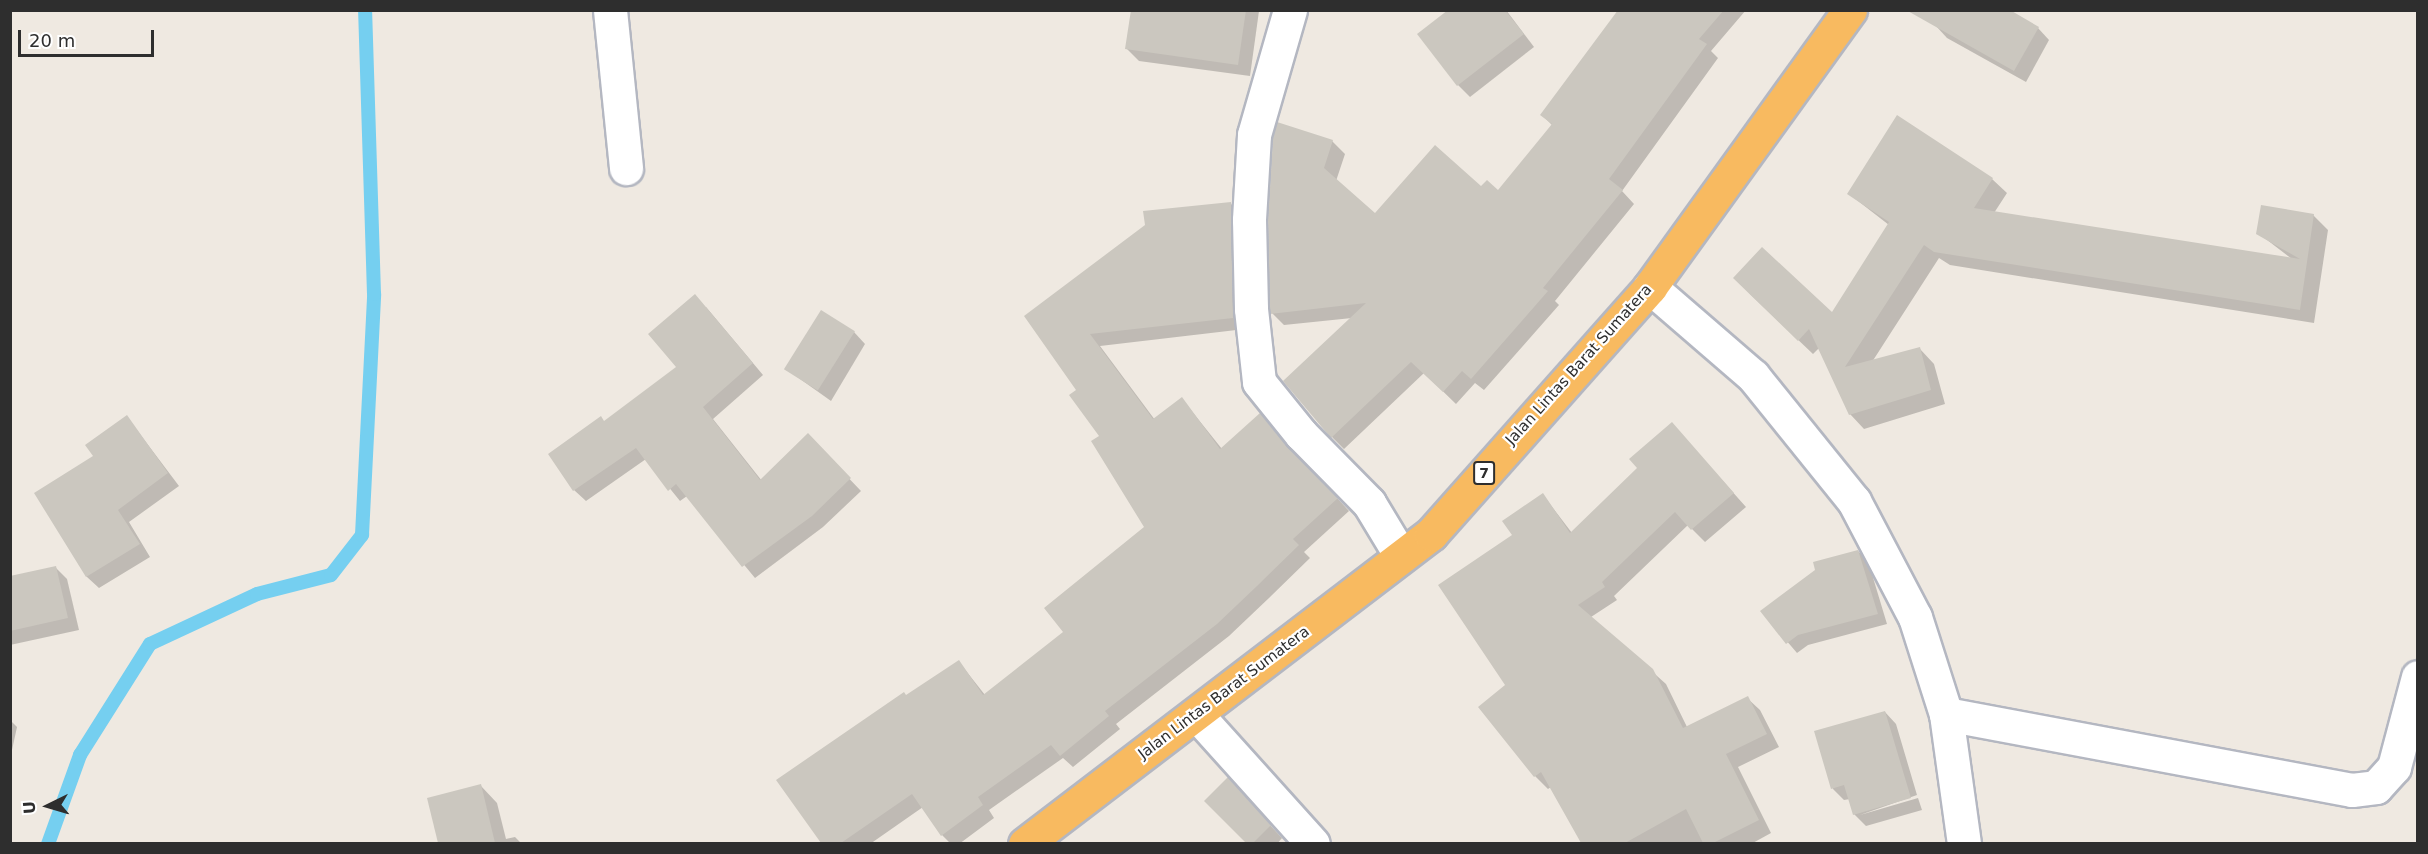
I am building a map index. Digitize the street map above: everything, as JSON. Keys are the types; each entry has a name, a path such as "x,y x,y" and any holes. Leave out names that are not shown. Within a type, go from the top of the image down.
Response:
{"highway":[{"name":"Jalan Lintas Barat Sumatera","path":"1025,843 1197,715 1431,534 1650,287 1851,10"}],"street":[{"path":"610,10 626,168"},
{"path":"1290,10 1254,135 1250,298 1259,382 1301,435 1369,503 1401,556"},
{"path":"1650,287 1753,376 1854,501 1915,617 1946,714 1964,843"},
{"path":"1946,714 2352,790 2376,787 2394,767 2418,677"},
{"path":"1197,715 1313,843"}],"building":[{"path":"1131,10 1246,10 1238,65 1125,49"},
{"path":"1448,10 1505,10 1524,34 1457,86 1417,34"},
{"path":"1618,10 1724,10 1699,39 1707,44 1609,179 1623,190 1543,288 1548,291 1471,379 1462,371 1443,392 1411,362 1331,438 1283,381 1366,303 1270,314 1268,220 1273,138 1277,122 1333,140 1324,168 1375,213 1435,145 1481,186 1487,180 1498,190 1552,124 1540,115"},
{"path":"1906,10 2010,10 2039,27 2014,71"},
{"path":"1897,115 1993,178 1974,208 2300,259 2256,234 2261,205 2314,214 2300,310 1934,252 1924,245 1845,367 1920,347 1931,390 1849,415 1809,329 1798,341 1733,278 1762,247 1832,312 1889,222 1847,194"},
{"path":"1231,202 1233,318 1090,334 1153,419 1182,397 1220,449 1260,413 1338,498 1293,539 1299,545 1257,586 1217,624 1105,711 1109,716 1060,756 1051,745 978,797 983,805 941,836 912,794 841,843 821,843 776,780 904,692 906,695 959,660 983,695 1063,632 1044,608 1144,527 1091,441 1099,436 1069,395 1076,390 1024,316 1145,225 1143,211"},
{"path":"695,294 753,363 703,407 760,480 808,433 851,478 812,516 742,567 676,484 668,491 636,448 573,491 548,454 601,416 604,421 676,367 648,334"},
{"path":"821,310 855,331 818,391 784,369"},
{"path":"127,415 168,473 118,510 140,544 86,577 34,493 93,456 85,445"},
{"path":"1672,422 1734,493 1691,530 1675,512 1602,582 1605,587 1578,605 1653,669 1683,728 1748,696 1767,734 1726,754 1759,820 1713,843 1703,843 1686,809 1625,843 1581,843 1541,772 1534,777 1478,707 1505,685 1438,585 1512,535 1502,521 1543,493 1570,533 1637,468 1629,459"},
{"path":"1858,550 1878,614 1798,635 1786,644 1760,611 1815,570 1813,562"},
{"path":"56,566 68,618 10,631 10,576"},
{"path":"1885,711 1911,798 1853,815 1844,785 1831,789 1814,731"},
{"path":"1228,777 1271,825 1253,843 1246,843 1204,801"},
{"path":"481,784 495,843 438,843 427,798"}],"waterway":[{"path":"48,844 80,755 150,644 257,594 331,575 362,535 374,294 365,10"}]}
